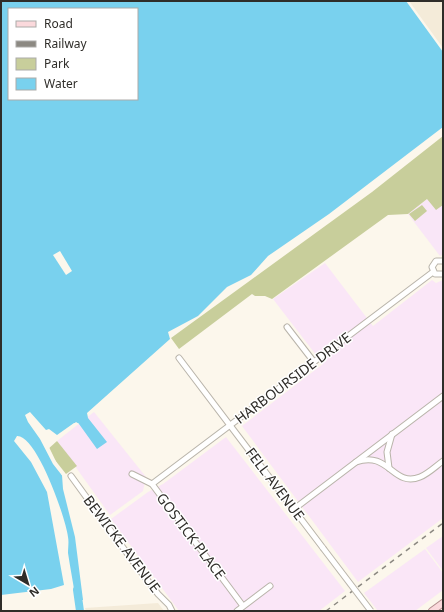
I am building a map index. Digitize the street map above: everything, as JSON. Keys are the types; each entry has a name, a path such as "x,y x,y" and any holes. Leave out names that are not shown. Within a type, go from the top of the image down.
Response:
{"main road":[{"path":"432,611 443,602"}],"street":[{"name":"HARBOURSIDE DRIVE","path":"152,484 433,272 432,267 434,263 438,260 443,261"},
{"path":"433,272 437,275 443,274"},
{"path":"287,327 314,362"},
{"name":"FELL AVENUE","path":"179,358 371,611"},
{"path":"294,509 443,396"},
{"path":"389,468 387,452 392,434"},
{"path":"355,462 373,459 389,468 402,478 414,479 425,474 443,461"},
{"name":"GOSTICK PLACE","path":"132,474 152,484 243,606"},
{"name":"BEWICKE AVENUE","path":"71,476 132,560 158,594 169,605 172,611"},
{"path":"237,611 270,586"}],"shaded area":[{"path":"409,1 443,1 443,48"},
{"path":"443,187 443,254 440,256 408,214"},
{"path":"325,263 373,326 432,280 436,283 443,280 443,518 358,582 242,426 323,364 273,299"},
{"path":"94,412 146,477 143,491 110,515 57,441"},
{"path":"226,437 345,591 319,611 179,611 111,519 148,492 163,484"},
{"path":"443,536 443,571 426,548"},
{"path":"425,549 443,573 443,590 415,611 378,611 364,593"},
{"path":"158,603 164,611 86,611 85,608"}],"green space":[{"path":"443,136 443,205 436,210 427,199 408,214 388,215 272,299 265,296 255,296 252,294 179,349 171,338 372,192"},
{"path":"422,205 427,211 415,221 409,214"},
{"path":"57,441 77,466 66,474 47,450"}],"water":[{"path":"1,1 406,1 443,52 443,127 329,214 268,256 251,275 227,287 198,316 168,332 170,339 87,413 88,418 107,442 97,449 76,422 47,447 62,475 63,489 75,537 83,600 77,600 75,596 68,553 66,527 49,479 33,449 25,439 17,436 14,441 31,462 47,492 64,585 51,589 1,595"}],"pier":[{"path":"60,251 72,271 66,275 53,255"},
{"path":"30,412 46,430 49,429 57,435 74,423 79,423 49,447 64,478 53,464 40,439 28,422 25,415"}],"waterway":[{"path":"77,590 80,611"}],"railway":[{"path":"326,611 443,523"}]}
